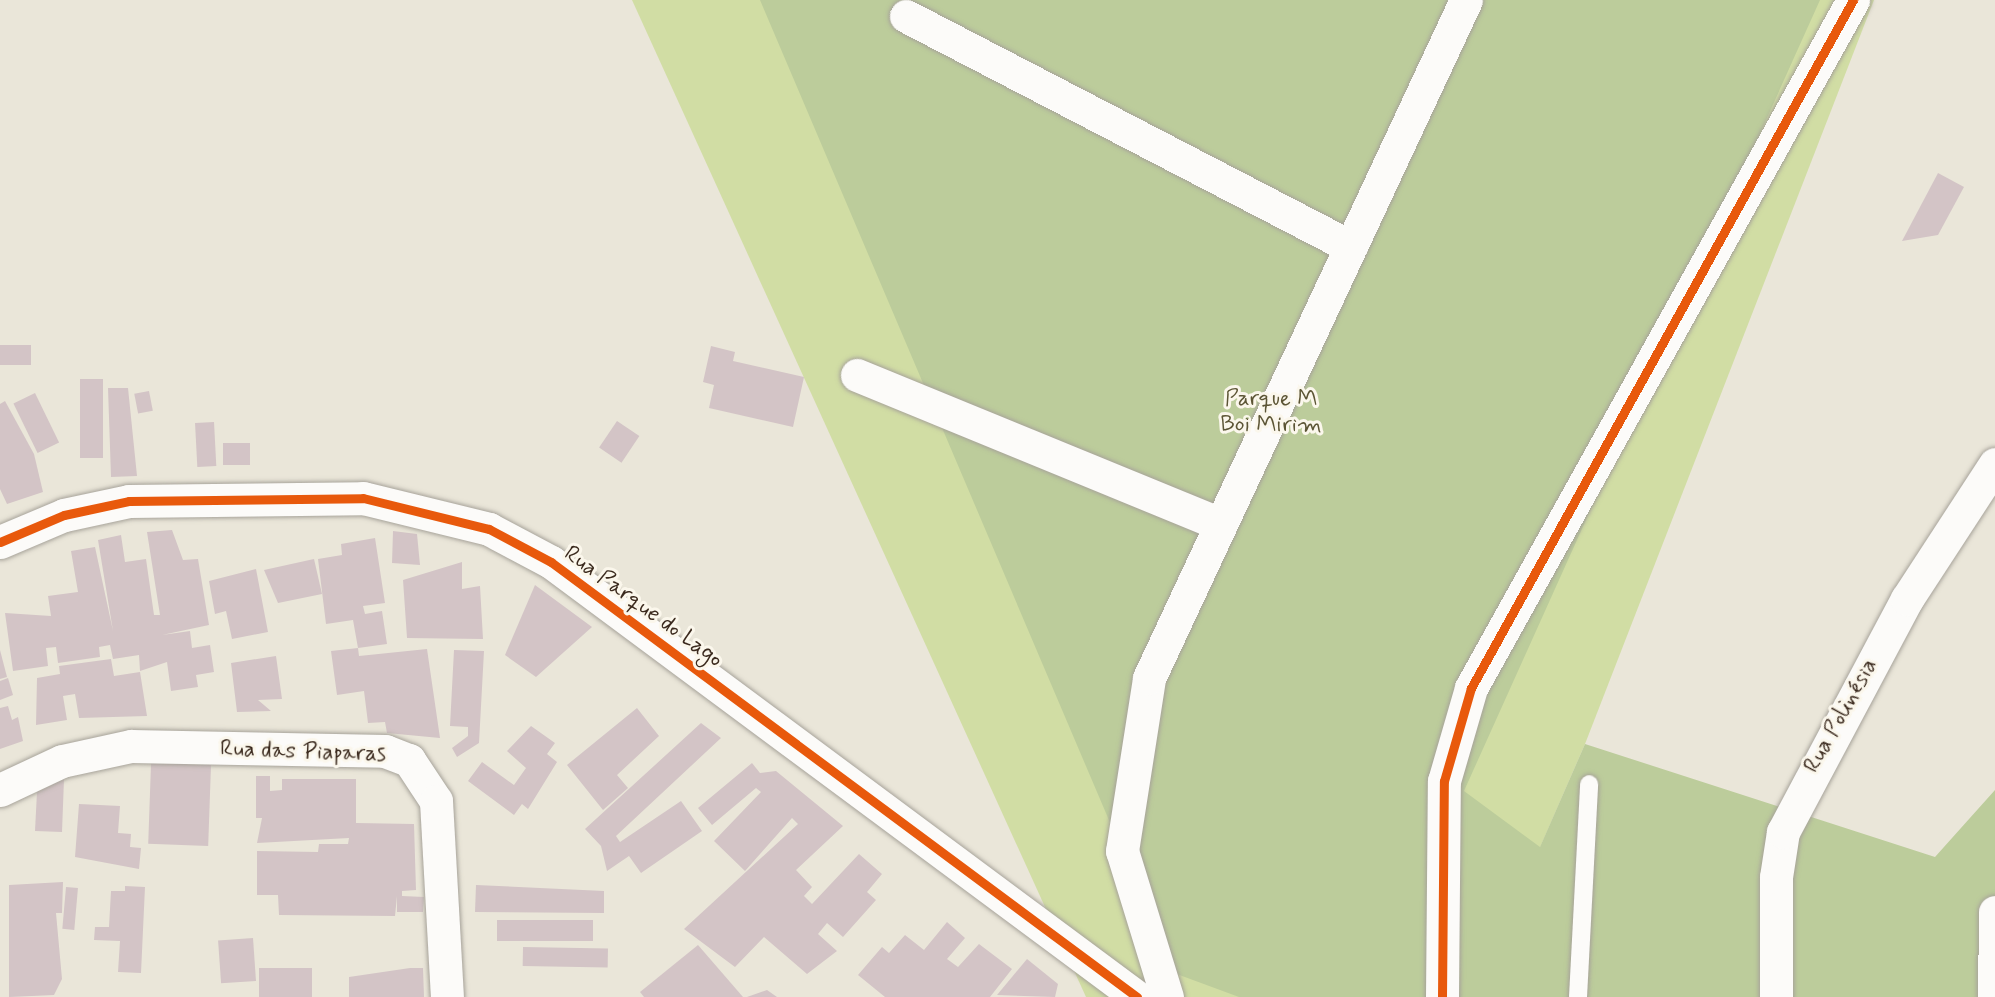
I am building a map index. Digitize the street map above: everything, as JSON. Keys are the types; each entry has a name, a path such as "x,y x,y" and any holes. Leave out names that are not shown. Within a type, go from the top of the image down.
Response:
{"street":[{"path":"1167,997 1122,851 1149,678 1466,0"},
{"path":"1442,997 1444,781 1471,688 1853,0"},
{"path":"906,16 1351,247"},
{"path":"858,375 1221,524"},
{"name":"Rua Polinésia","path":"1776,997 1776,877 1783,832 1907,599 1995,464"},
{"name":"Rua Parque do Lago","path":"0,542 64,515 129,501 363,498 489,529 551,562 1137,997"},
{"name":"Rua das Piaparas","path":"0,790 62,761 131,747 385,751 409,760 436,801 447,997"},
{"path":"1994,997 1995,912"}],"lane":[{"path":"1578,997 1589,784"}],"green space":[{"name":"Parque M Boi Mirim","path":"632,0 1874,0 1585,744 1475,997 1086,997"},
{"name":"Parque M Boi Mirim","path":"760,0 1820,0 1464,791 1540,847 1585,744 1935,857 1995,790 1995,997 1239,997 1174,973"}],"building":[{"path":"1938,173 1964,187 1938,235 1902,241"},
{"path":"0,345 31,345 31,365 0,365"},
{"path":"711,346 735,352 733,361 804,377 793,427 709,408 714,385 703,382"},
{"path":"80,379 103,379 103,458 80,458"},
{"path":"108,388 128,388 137,476 111,477"},
{"path":"149,391 153,411 138,413 134,394"},
{"path":"35,393 59,442 38,453 13,404"},
{"path":"5,401 34,454 43,492 7,504 0,489 0,404"},
{"path":"617,421 639,436 621,463 599,448"},
{"path":"214,422 216,466 197,467 195,423"},
{"path":"223,443 250,443 250,465 223,465"},
{"path":"172,530 183,560 198,559 209,625 162,635 190,631 192,648 210,645 214,672 196,675 198,687 171,691 167,662 140,671 139,655 113,659 110,645 99,647 100,657 58,663 56,647 46,648 48,666 13,671 5,613 51,616 48,596 78,592 71,551 95,547 113,631 98,540 121,535 125,562 146,559 154,615 160,615 147,532"},
{"path":"393,531 417,534 420,565 392,563"},
{"path":"375,538 385,603 363,606 365,614 382,611 387,644 358,648 353,620 326,624 318,559 342,555 341,544"},
{"path":"314,559 322,594 278,603 264,570"},
{"path":"462,562 462,589 480,586 483,639 407,638 403,580"},
{"path":"256,569 268,632 232,639 226,611 215,614 209,581"},
{"path":"535,585 592,627 536,677 505,655"},
{"path":"358,648 359,656 427,649 440,738 387,733 385,722 368,723 364,691 337,695 331,651"},
{"path":"0,650 7,677 0,679"},
{"path":"454,650 484,651 479,743 457,757 452,748 468,736 468,727 450,726"},
{"path":"276,656 282,699 258,700 271,711 237,712 231,663"},
{"path":"111,659 114,676 140,672 147,716 79,718 75,694 63,696 67,720 36,725 37,678 60,674 59,666"},
{"path":"8,678 13,695 0,700 0,681"},
{"path":"8,706 12,720 18,717 23,741 0,749 0,708"},
{"path":"637,708 659,736 617,775 628,788 603,810 567,765"},
{"path":"701,723 721,738 616,836 620,842 681,801 702,831 641,873 629,856 607,871 601,846 585,829"},
{"path":"531,726 555,743 547,754 557,762 528,809 522,804 514,815 468,781 482,762 514,785 526,768 507,751"},
{"path":"151,763 211,765 208,846 148,844"},
{"path":"752,763 760,773 776,771 843,826 796,870 812,887 804,896 812,904 859,854 882,874 867,892 876,900 843,937 827,923 818,934 837,951 807,974 764,937 735,967 684,929 798,824 792,818 745,871 714,841 761,792 756,788 712,825 698,808"},
{"path":"256,776 270,776 270,791 282,790 282,779 356,779 356,823 414,824 416,890 402,891 402,896 424,897 423,912 397,912 397,896 395,916 279,915 278,895 257,895 257,851 318,852 319,844 348,844 349,838 257,843 262,818 256,818"},
{"path":"64,779 62,832 35,831 37,792"},
{"path":"79,804 120,806 118,833 131,834 130,847 141,848 139,869 75,857"},
{"path":"63,882 62,913 56,913 62,979 54,995 9,997 9,885"},
{"path":"476,885 604,891 604,913 475,912"},
{"path":"125,886 145,887 141,973 118,972 120,941 94,940 95,927 109,927 111,891 125,891"},
{"path":"66,887 78,888 74,930 62,929"},
{"path":"497,920 593,920 593,941 497,941"},
{"path":"947,922 965,938 947,959 958,967 979,944 1012,969 990,997 885,997 858,975 882,947 889,953 905,935 924,950"},
{"path":"253,938 256,981 221,983 218,940"},
{"path":"698,945 743,997 644,997 640,992"},
{"path":"523,947 608,948 608,967 523,966"},
{"path":"1027,959 1058,984 1055,997 997,995"},
{"path":"259,968 312,968 312,997 259,997"},
{"path":"423,968 424,997 349,997 349,977"},
{"path":"767,990 777,997 747,997"}],"cycle path":[{"path":"1442,997 1444,781 1471,688 1853,0"},
{"path":"0,542 64,515 129,501 363,498 489,529 551,562 1137,997"}]}
